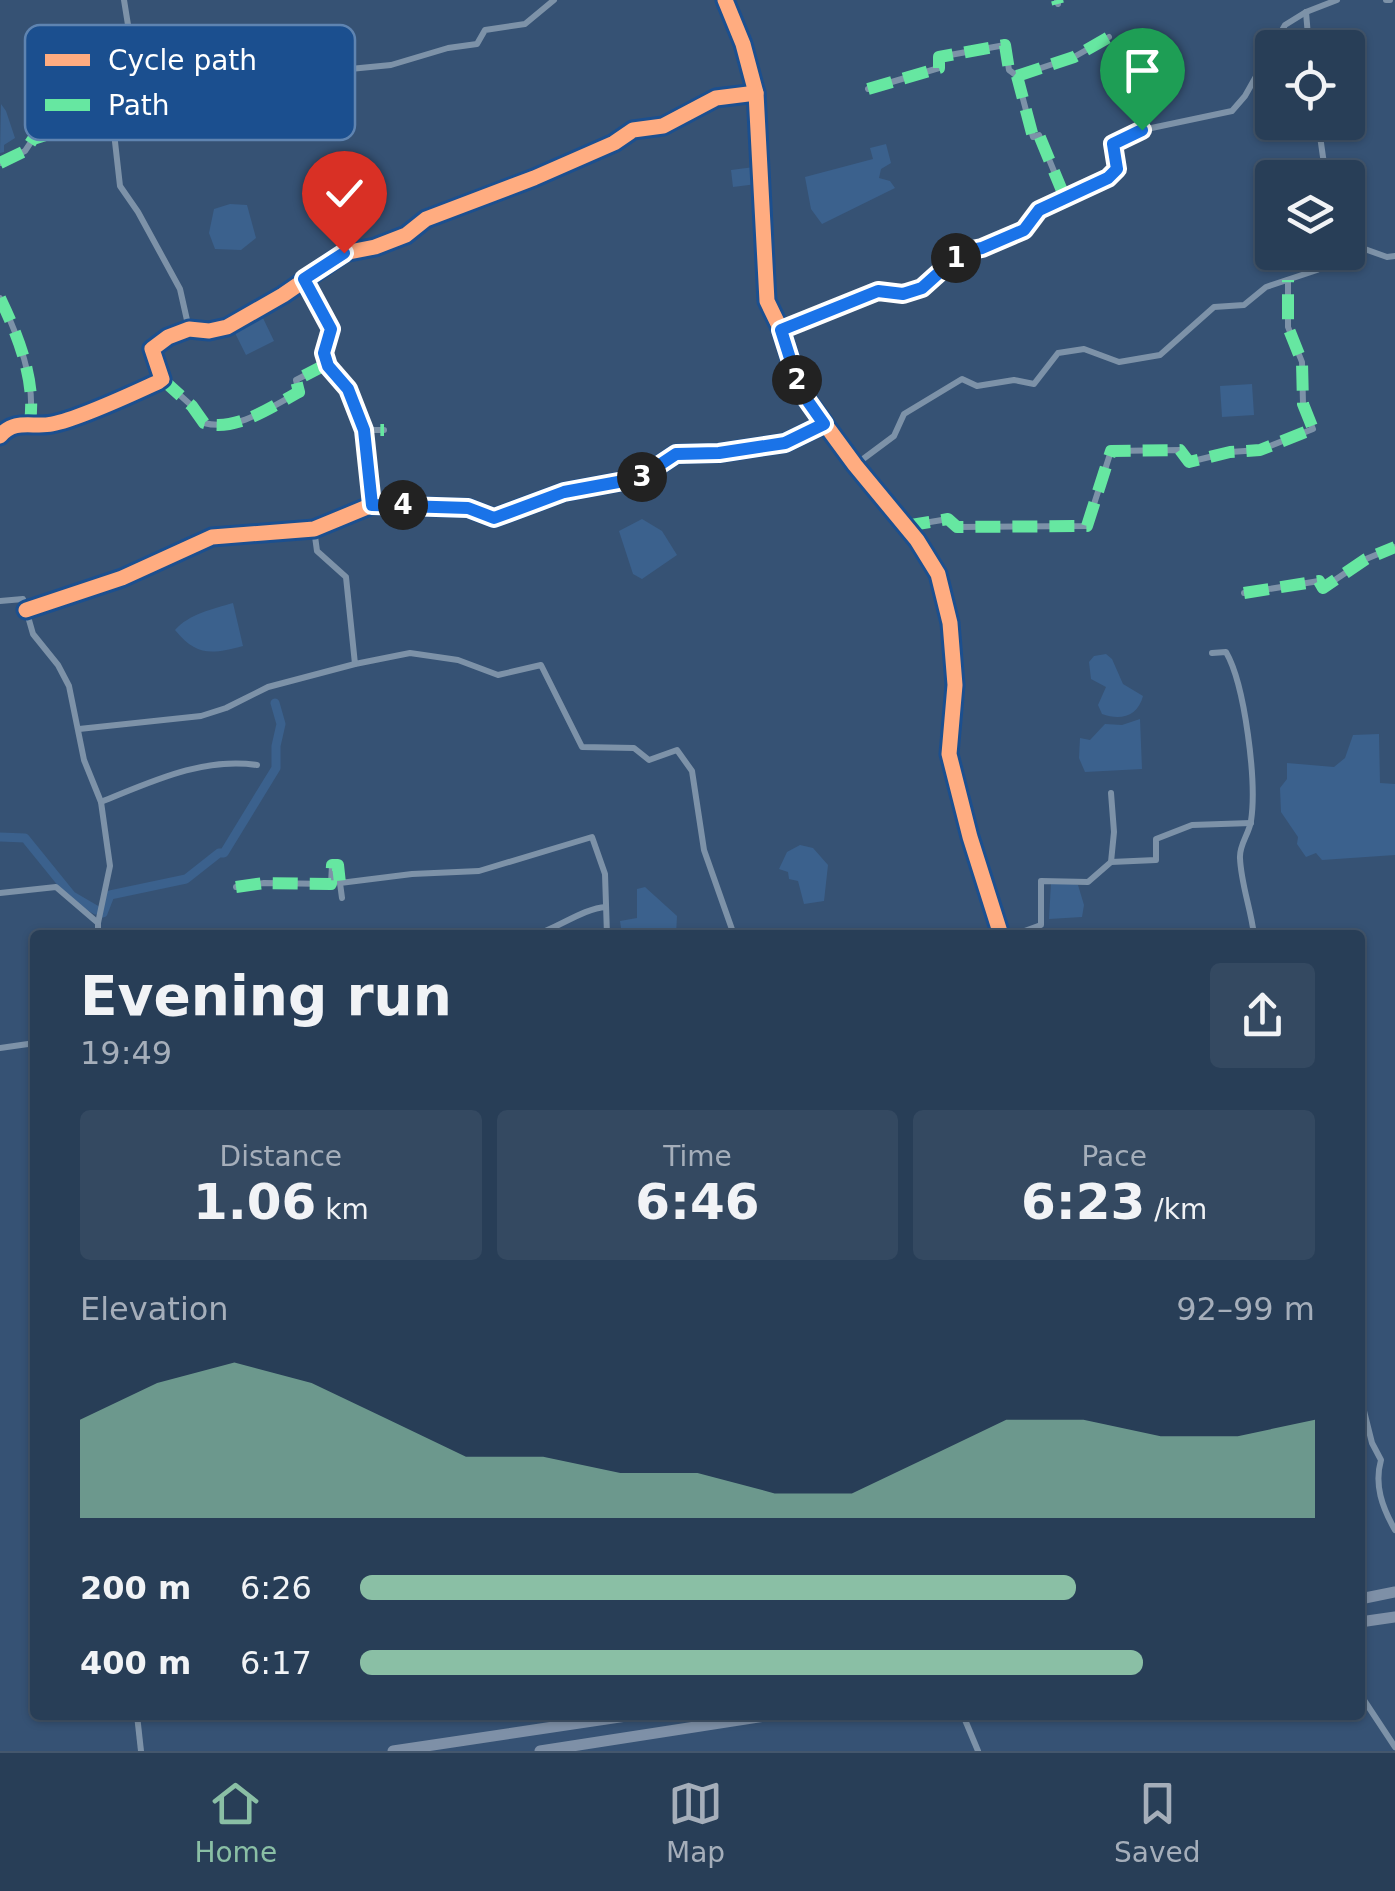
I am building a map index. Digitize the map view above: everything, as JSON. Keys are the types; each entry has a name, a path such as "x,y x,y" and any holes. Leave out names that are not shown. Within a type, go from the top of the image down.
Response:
{"highway":[{"path":"1365,1598 1395,1592"},
{"path":"1365,1621 1395,1616"},
{"path":"393,1751 600,1720"},
{"path":"540,1751 740,1720"}],"street":[{"path":"124,0 128,25"},
{"path":"355,68 477,44 485,30 525,24 554,0"},
{"path":"724,0 744,44 756,93 768,302 800,390 938,574 950,624 955,685 950,754 999,930"},
{"path":"781,330 878,291 903,294 922,288 962,252 1024,230 1039,210 1108,178 1117,169 1113,144 1142,130 1232,111 1245,96 1285,25 1337,0"},
{"path":"1306,12 1308,30"},
{"path":"1017,76 1074,58 1109,37"},
{"path":"868,90 939,68 939,57 950,53 1005,44 1009,70 1017,76 1033,137 1039,135 1065,198"},
{"path":"327,364 296,380 299,392 271,409 221,426 204,423 192,406 162,379 152,349 168,337 189,330 227,327 344,253 406,235 426,219 614,144 634,130 663,126 716,98 756,93"},
{"path":"0,162 25,151 32,140"},
{"path":"114,140 120,186 180,289 189,330"},
{"path":"1365,249 1395,256"},
{"path":"854,465 894,436 904,414 962,379 977,386 1014,380 1034,384 1058,354 1084,349 1120,362 1160,356 1214,307 1244,305 1266,287 1316,270"},
{"path":"304,279 331,329 324,353 327,364 348,389 364,430 372,505"},
{"path":"905,526 948,519 957,527 1087,526 1111,452 1180,450 1189,462 1230,452 1260,450 1314,429 1302,404 1302,362 1288,326 1288,280"},
{"path":"0,298 22,352 32,403 30,422"},
{"path":"0,436 7,428 30,422 50,425 162,379"},
{"path":"26,610 122,578 212,537 314,529 372,505 468,508 494,518 564,492 640,478 676,454 719,453 785,443 824,424"},
{"path":"364,430 384,430"},
{"path":"314,529 318,552 346,577 355,664"},
{"path":"1244,593 1318,582 1324,588 1366,558 1395,548"},
{"path":"0,601 23,599 33,634 58,665 68,686 84,760 101,802 110,866 98,930"},
{"path":"1212,652 1226,652 1236,668 1251,774 1251,822 1240,852 1253,930"},
{"path":"79,729 201,716 268,687 410,653 458,660 498,675 542,665 582,748 634,748 649,760 677,750 692,772 704,850 732,930"},
{"path":"101,802 175,773 218,764 257,766"},
{"path":"1111,793 1111,862"},
{"path":"1028,930 1040,926 1041,881 1088,882 1111,862 1156,860 1156,839 1192,825 1251,822"},
{"path":"340,882 479,871 592,837 605,874 607,930"},
{"path":"236,887 264,882 331,884 332,865 338,865 342,898"},
{"path":"0,893 56,887 98,923"},
{"path":"548,930 594,908 606,907"},
{"path":"0,1048 30,1044"},
{"path":"1365,1416 1372,1443 1382,1460 1376,1479 1386,1516 1395,1530"},
{"path":"1365,1702 1395,1747"},
{"path":"138,1720 141,1751"},
{"path":"538,1720 540,1729"},
{"path":"964,1720 978,1751"}],"water":[{"path":"1,104 15,138 0,153"},
{"path":"886,144 891,163 881,169 879,178 890,181 895,188 822,224 811,209 805,177 873,159 870,148"},
{"path":"754,167 757,184 733,187 731,170"},
{"path":"230,204 247,205 256,238 241,250 215,249 209,233 214,209"},
{"path":"262,316 274,341 246,355 234,331"},
{"path":"1252,384 1254,415 1222,417 1220,386"},
{"path":"642,519 662,531 677,555 642,579 633,574 619,531"},
{"path":"233,603 243,646 206,651 191,645 175,630 194,616"},
{"path":"1106,654 1123,684 1143,696 1128,715 1102,714 1098,705 1106,687 1091,679 1089,662 1094,656"},
{"path":"1140,719 1142,769 1085,772 1079,758 1080,738 1090,740 1105,724 1122,725"},
{"path":"1379,734 1380,783 1395,784 1395,855 1322,860 1316,853 1306,857 1281,812 1280,788 1287,779 1287,763 1334,767 1345,758 1353,735"},
{"path":"800,845 813,848 828,865 824,901 804,904 798,881 789,879 788,872 779,869 787,852"},
{"path":"1051,883 1078,885 1084,905 1082,917 1049,919"},
{"path":"645,887 677,916 676,930 621,930 620,921 637,918 637,889"}],"waterway":[{"path":"103,913 110,895 186,879 224,853 276,768 281,724 275,703"},
{"path":"0,837 25,838 72,896 96,910"}],"marked path":[{"path":"1057,0 1058,4"},
{"path":"1017,76 1074,57 1109,37"},
{"path":"868,89 939,68 939,57 1005,45 1009,70 1017,76 1033,137 1039,135 1065,198"},
{"path":"0,163 25,151 32,140"},
{"path":"305,279 331,329 325,352 327,362 346,385 364,430 384,430"},
{"path":"905,526 948,519 957,527 1087,526 1111,451 1180,450 1189,462 1230,452 1260,450 1313,429 1303,404 1302,362 1288,327 1288,280"},
{"path":"0,298 28,374 30,422"},
{"path":"162,379 192,406 204,423 228,424 253,417 299,392 296,380 327,364"},
{"path":"1244,593 1319,581 1323,588 1366,559 1395,547"},
{"path":"236,887 264,883 331,884 332,865 338,865 340,883"}],"cycle path":[{"path":"725,0 743,44 756,93 767,301 781,330 800,390 917,540 938,574 950,623 955,685 949,754 999,930"},
{"path":"0,436 18,425 52,424 76,417 158,382 162,379 152,349 168,337 189,329 209,331 227,327 344,253 406,235 426,219 534,178 614,143 633,130 663,126 716,98 756,93"},
{"path":"26,610 122,578 212,537 314,529 372,505 468,508 494,518 564,492 640,478 676,454 719,453 785,443 824,424"}],"route":[{"path":"344,253 304,279 331,329 324,353 328,366 348,389 364,430 372,505 468,508 494,518 564,492 640,478 676,454 719,453 785,443 824,424 800,390 781,330 878,291 903,294 922,288 962,252 1024,230 1039,210 1108,178 1117,169 1113,144 1142,130"}]}
